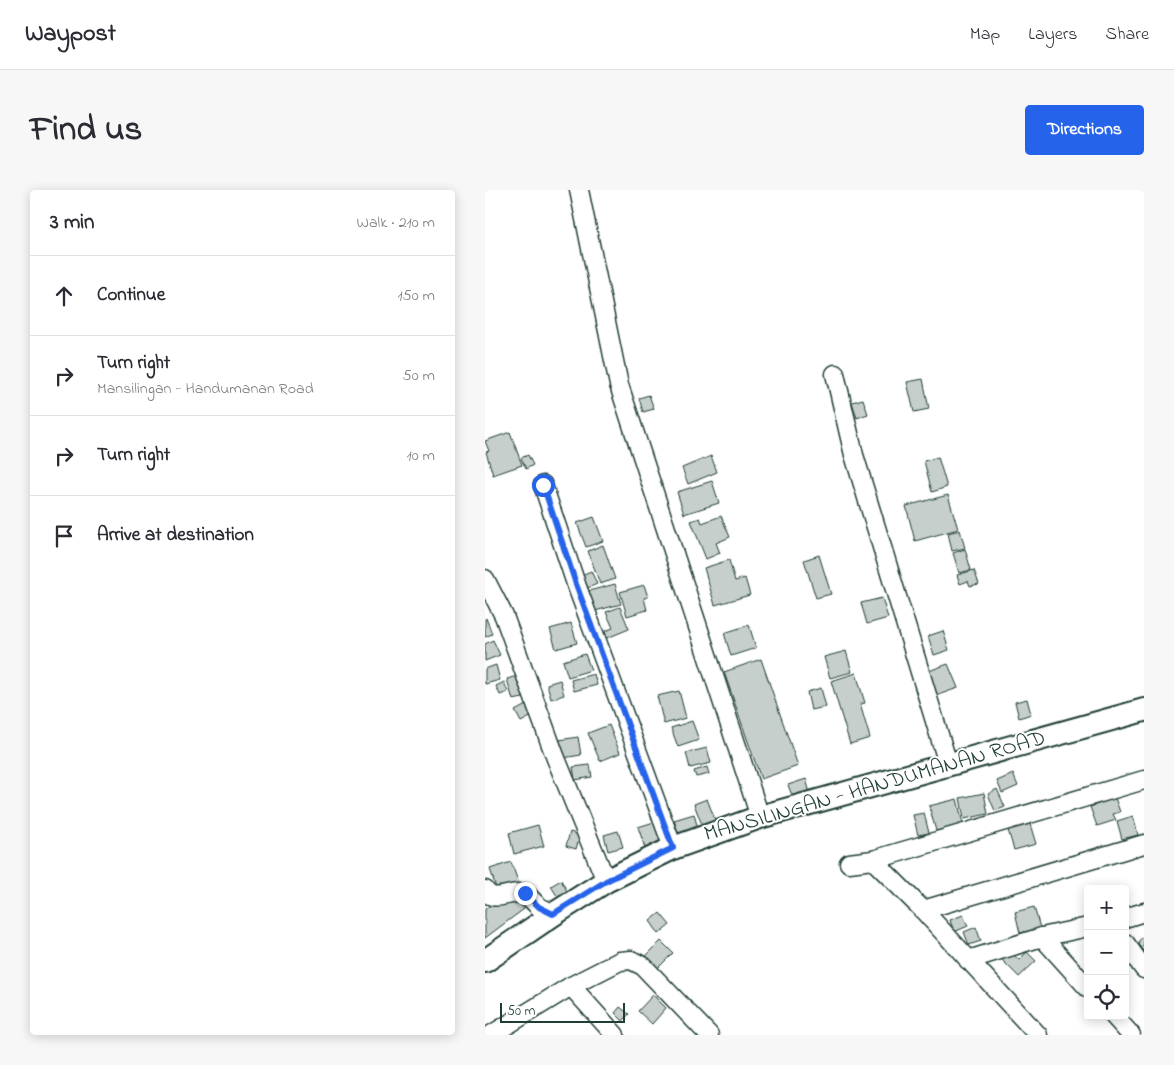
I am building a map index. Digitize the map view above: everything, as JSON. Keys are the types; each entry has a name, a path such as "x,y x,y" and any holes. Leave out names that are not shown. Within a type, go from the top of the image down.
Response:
{"street":[{"path":"580,191 619,385 760,817"},
{"path":"835,374 854,455 948,764"},
{"path":"543,485 576,584 673,848"},
{"path":"485,579 504,616 555,756 606,881"},
{"name":"MANSILINGAN - HANDUMANAN ROAD","path":"485,961 553,914 606,881 673,848 760,817 1144,710"},
{"path":"849,863 873,860 1144,780"},
{"path":"923,910 1144,844"},
{"path":"873,860 923,910 1038,1035"},
{"path":"485,890 493,898 511,893 525,893 539,907 553,914"},
{"path":"1129,917 1144,912"},
{"path":"968,960 1042,937 1084,928"},
{"path":"1042,937 1084,984"},
{"path":"1129,948 1144,969"},
{"path":"491,1035 571,986 619,960 631,960 643,966 709,1035"},
{"path":"571,986 615,1035"},
{"path":"1118,1020 1131,1035"}],"building":[{"path":"923,379 929,409 914,412 907,382"},
{"path":"649,395 654,409 643,412 639,398"},
{"path":"863,399 868,414 857,418 852,402"},
{"path":"510,432 522,465 493,475 486,452 489,451 485,441"},
{"path":"528,455 533,465 526,469 521,458"},
{"path":"711,456 717,472 688,484 682,468"},
{"path":"938,457 947,487 932,492 924,461"},
{"path":"712,481 719,503 684,514 677,492"},
{"path":"948,495 958,529 915,541 906,506"},
{"path":"721,516 730,537 716,543 720,553 706,559 691,521 700,518 702,523"},
{"path":"594,517 603,541 586,547 577,523"},
{"path":"960,530 965,548 952,551 948,533"},
{"path":"603,545 615,579 600,584 588,551"},
{"path":"965,549 971,570 959,573 953,553"},
{"path":"819,555 831,594 816,598 804,560"},
{"path":"729,560 735,581 745,578 750,595 715,605 704,568"},
{"path":"974,570 979,584 970,586 968,581 960,584 957,575"},
{"path":"591,571 597,584 583,590 577,577"},
{"path":"615,584 621,604 595,611 589,591"},
{"path":"644,585 648,597 644,598 647,610 627,616 620,592"},
{"path":"882,598 888,618 867,624 861,603"},
{"path":"620,607 629,629 607,638 605,631 613,628 606,612"},
{"path":"485,619 492,634 485,637"},
{"path":"571,623 577,643 556,649 550,629"},
{"path":"749,625 756,648 731,656 724,633"},
{"path":"943,631 949,650 934,655 928,636"},
{"path":"493,640 500,655 485,661 485,644"},
{"path":"846,651 852,672 830,678 824,657"},
{"path":"585,654 591,670 568,677 563,661"},
{"path":"761,659 798,766 761,779 724,672"},
{"path":"948,664 958,688 935,696 926,672"},
{"path":"496,665 500,680 485,684 485,669"},
{"path":"856,673 865,703 860,704 870,738 850,744 831,681"},
{"path":"594,674 597,685 574,691 571,680"},
{"path":"517,676 523,698 513,700 507,679"},
{"path":"560,680 564,695 551,699 547,684"},
{"path":"504,682 508,692 500,695 496,686"},
{"path":"821,688 826,707 811,710 807,692"},
{"path":"679,691 686,718 664,724 657,696"},
{"path":"1027,699 1031,714 1019,718 1015,702"},
{"path":"526,705 532,716 521,722 515,711"},
{"path":"692,721 699,740 678,747 671,728"},
{"path":"609,725 620,753 600,761 588,733"},
{"path":"578,737 581,755 563,758 559,740"},
{"path":"707,748 711,763 690,768 686,753"},
{"path":"590,765 592,777 575,780 573,767"},
{"path":"707,767 709,774 696,777 694,771"},
{"path":"1013,774 1018,786 1002,793 997,781"},
{"path":"806,779 810,793 793,798 788,785"},
{"path":"997,789 1005,807 995,811 988,794"},
{"path":"984,793 988,814 964,819 960,798"},
{"path":"1115,798 1120,812 1113,814 1116,820 1097,826 1090,807"},
{"path":"707,799 717,825 704,830 694,804"},
{"path":"957,799 963,824 936,831 929,806"},
{"path":"924,813 929,833 918,835 913,815"},
{"path":"694,814 698,829 679,835 674,820"},
{"path":"1133,816 1138,835 1122,839 1117,821"},
{"path":"654,822 662,845 646,851 638,827"},
{"path":"1030,824 1036,844 1014,850 1008,830"},
{"path":"538,825 544,846 514,854 509,833"},
{"path":"618,831 623,847 608,851 604,835"},
{"path":"570,832 580,835 576,849 566,846"},
{"path":"511,862 519,884 497,891 490,869"},
{"path":"561,880 567,891 557,896 551,886"},
{"path":"516,898 524,909 485,938 485,909 492,904"},
{"path":"1034,907 1040,928 1020,933 1015,912"},
{"path":"660,913 670,925 659,934 650,921"},
{"path":"963,915 968,926 954,932 950,920"},
{"path":"976,927 981,941 969,945 964,932"},
{"path":"1144,935 1144,948 1138,942"},
{"path":"661,941 673,953 657,969 645,957"},
{"path":"1011,952 1019,960 1027,952 1036,961 1019,977 1002,960"},
{"path":"653,995 666,1008 652,1024 638,1011"},
{"path":"620,1007 629,1014 623,1021 615,1013"}],"route":[{"path":"525,893 539,907 553,914 606,881 673,848 576,584 543,485"}]}
